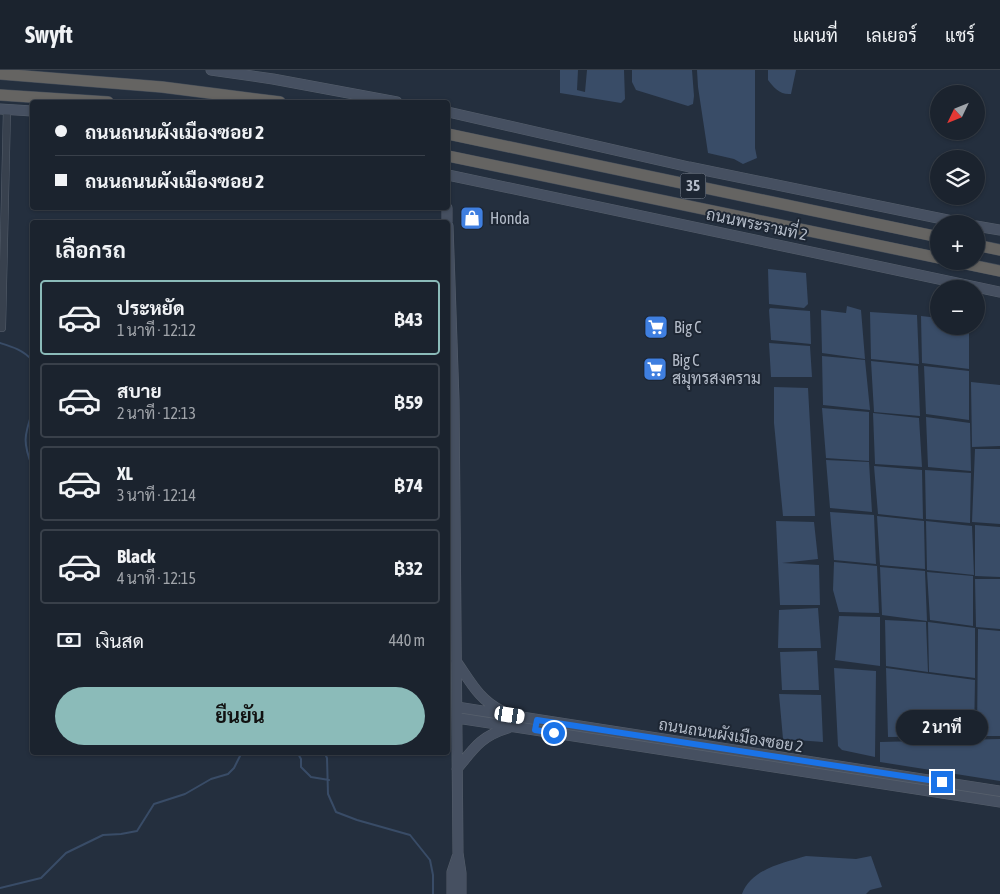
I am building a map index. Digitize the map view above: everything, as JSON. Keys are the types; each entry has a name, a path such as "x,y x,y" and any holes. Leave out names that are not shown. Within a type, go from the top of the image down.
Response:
{"highway":[{"path":"0,74 162,87 264,100"},
{"path":"0,95 77,100"},
{"name":"ถนนพระรามที่ 2","path":"450,134 930,235"},
{"name":"ถนนพระรามที่ 2","path":"450,156 930,256"},
{"path":"985,247 1000,250"},
{"path":"985,268 1000,271"}],"main road":[{"path":"212,70 387,100"},
{"path":"3,109 30,112"},
{"name":"35","path":"450,112 689,167 930,216"},
{"name":"ถนนพระรามที่ 2","path":"450,175 1000,292"},
{"path":"985,228 1000,230"},
{"path":"450,299 454,400 458,853 461,873 461,894"},
{"path":"456,661 477,693 485,701 510,715"},
{"name":"ถนนถนนผังเมืองซอย 2","path":"457,707 510,715 536,725 1000,802"},
{"name":"ถนนถนนผังเมืองซอย 2","path":"457,718 512,727 536,725 1000,791"},
{"path":"457,769 485,738 493,732 512,727"},
{"path":"452,894 452,872 458,853"}],"street":[{"path":"0,328 2,328 3,109"}],"water":[{"path":"560,70 578,70 577,90 585,92 587,70 624,70 625,99 621,103 560,93"},
{"path":"632,70 692,70 693,104 688,106 636,90 632,82"},
{"path":"697,70 755,70 755,148 757,158 743,164 734,159 708,153"},
{"path":"768,70 796,70 791,94 780,92 773,86 768,80"},
{"path":"768,269 806,273 808,304 804,308 769,304"},
{"path":"847,306 861,310 865,359 822,353 821,310 846,313"},
{"path":"770,308 810,311 811,344 771,340"},
{"path":"870,312 917,315 919,364 871,359"},
{"path":"921,316 930,317 930,335 969,335 969,369 922,363"},
{"path":"769,343 810,346 812,377 771,377"},
{"path":"822,356 865,360 870,410 823,405"},
{"path":"871,361 918,366 920,416 874,412"},
{"path":"924,366 969,371 969,420 926,414"},
{"path":"971,382 1000,385 1000,446 972,447"},
{"path":"774,387 808,388 815,516 783,516 774,423"},
{"path":"822,408 869,412 869,461 826,458"},
{"path":"873,413 919,418 922,467 875,464"},
{"path":"926,417 970,423 971,471 928,467"},
{"path":"975,449 1000,449 1000,524 972,522"},
{"path":"826,460 869,462 872,512 830,508"},
{"path":"874,466 922,470 923,519 878,514"},
{"path":"925,470 971,473 970,523 926,519"},
{"path":"830,512 874,515 876,564 834,560"},
{"path":"877,516 924,521 925,569 880,565"},
{"path":"776,521 814,522 818,559 782,563 819,565 820,605 780,605"},
{"path":"926,521 972,526 974,575 927,570"},
{"path":"975,525 1000,527 1000,577 975,576"},
{"path":"834,562 877,566 879,613 839,612 833,590"},
{"path":"880,567 925,571 927,621 882,615"},
{"path":"927,572 973,576 973,626 930,620"},
{"path":"975,579 1000,579 1000,629 976,627"},
{"path":"818,608 821,648 778,648 779,610"},
{"path":"839,616 880,617 880,666 835,660"},
{"path":"885,620 926,622 928,672 886,666"},
{"path":"928,622 975,628 975,678 929,672"},
{"path":"978,629 1000,631 1000,736 977,736"},
{"path":"817,651 819,690 782,690 780,652"},
{"path":"834,668 876,671 875,757 842,750 838,746"},
{"path":"886,668 975,680 974,736 888,737"},
{"path":"779,694 821,695 823,742 783,739"},
{"path":"1000,739 1000,781 880,762 880,742"},
{"path":"806,856 856,859 871,856 882,887 870,890 866,894 742,894 746,885 760,873 769,868"}],"waterway":[{"path":"0,343 21,351 30,358"},
{"path":"30,419 26,440 30,460"},
{"path":"0,888 41,878 66,853 103,835 137,831 154,804 185,794 211,779 228,774 234,768 240,755"},
{"path":"299,755 301,767 311,777 329,780"},
{"path":"326,755 328,794 336,812 410,835 430,860 433,875 433,894"}],"place":[{"name":"Honda","path":"472,218"},
{"name":"Big C","path":"656,327"},
{"name":"Big C สมุทรสงคราม","path":"655,369"}],"route":[{"path":"554,733 535,730 537,720 942,782"}]}
